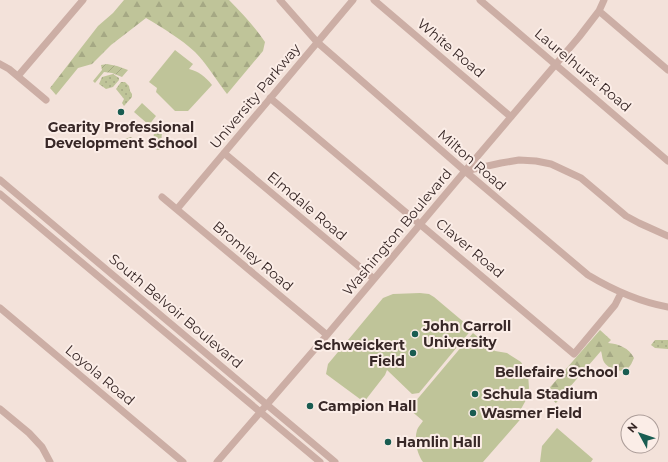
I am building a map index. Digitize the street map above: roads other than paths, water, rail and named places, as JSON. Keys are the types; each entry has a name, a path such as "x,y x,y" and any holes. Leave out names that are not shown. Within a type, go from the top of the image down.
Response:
{"street":[{"path":"18,76 83,0"},
{"name":"Milton Road","path":"280,0 318,42 465,171 588,275 621,292 655,305 668,307"},
{"name":"University Parkway","path":"177,209 353,0"},
{"name":"White Road","path":"374,0 511,117"},
{"name":"Laurelhurst Road","path":"480,0 668,161"},
{"path":"465,171 556,65 599,10 604,0"},
{"path":"599,10 668,70"},
{"path":"0,64 18,76 46,100"},
{"name":"Claver Road","path":"270,98 574,354 615,305 621,292"},
{"name":"Elmdale Road","path":"224,153 374,279"},
{"name":"Washington Boulevard","path":"217,462 327,335 465,171 502,162 519,160 551,164 581,178 626,216 644,226 668,236"},
{"name":"South Belvoir Boulevard","path":"0,180 335,462"},
{"name":"South Belvoir Boulevard","path":"0,194 320,462"},
{"name":"Bromley Road","path":"162,197 327,335"},
{"path":"73,255 80,248"},
{"name":"Loyola Road","path":"0,308 183,462"},
{"path":"0,409 29,433 42,447 50,462"}],"place":[{"name":"Gearity Professional Development School","path":"121,112"},
{"name":"John Carroll University","path":"415,334"},
{"name":"Schweickert Field","path":"413,353"},
{"name":"Bellefaire School","path":"626,372"},
{"name":"Schula Stadium","path":"475,394"},
{"name":"Campion Hall","path":"310,406"},
{"name":"Wasmer Field","path":"473,413"},
{"name":"Hamlin Hall","path":"388,442"}]}
